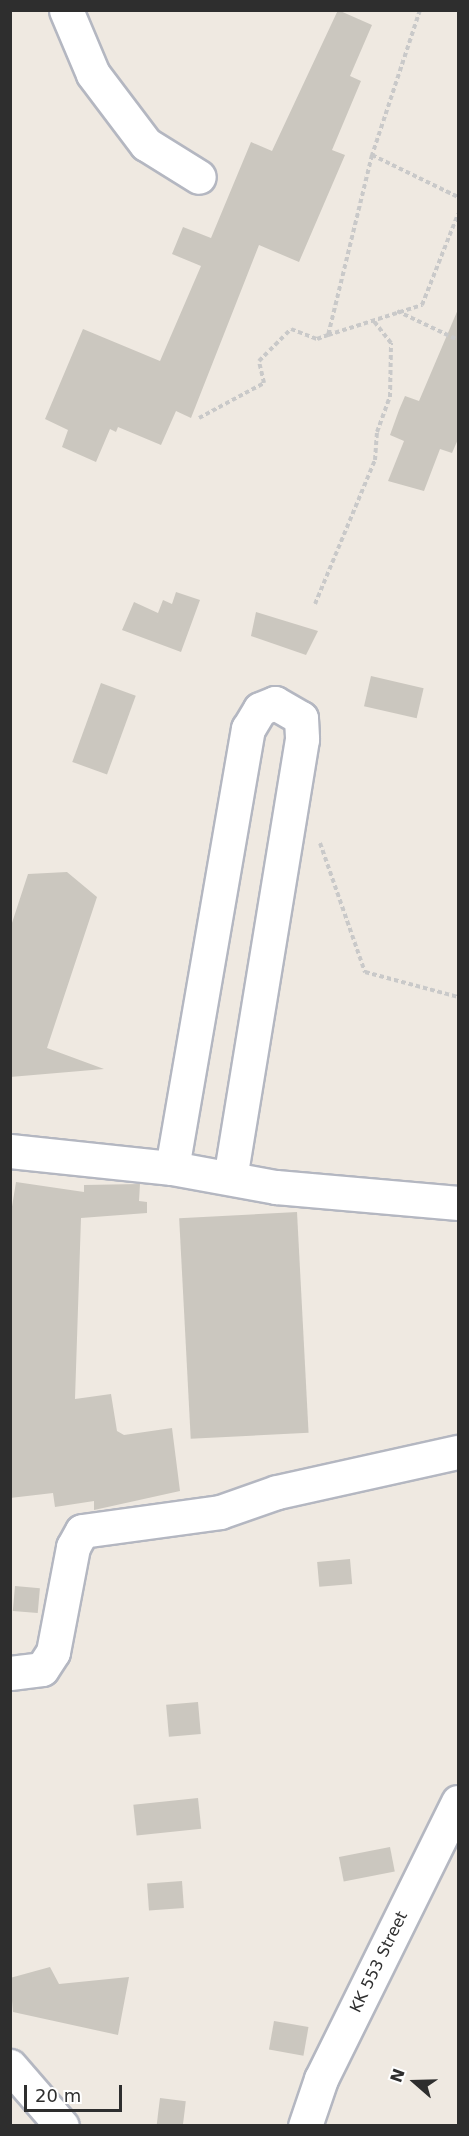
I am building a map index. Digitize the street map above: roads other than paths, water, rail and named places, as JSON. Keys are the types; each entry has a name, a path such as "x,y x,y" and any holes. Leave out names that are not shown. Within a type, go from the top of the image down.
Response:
{"street":[{"path":"66,10 93,74 146,144 199,177"},
{"path":"172,1168 248,729 260,709 275,703 301,718 302,739 230,1177"},
{"path":"10,1151 172,1168 276,1187 459,1203"},
{"path":"10,1673 42,1669 53,1652 73,1547 82,1531 220,1512 277,1492 459,1452"},
{"name":"KK 553 Street","path":"305,2126 321,2079 459,1802"},
{"path":"10,2066 62,2126"}]}
